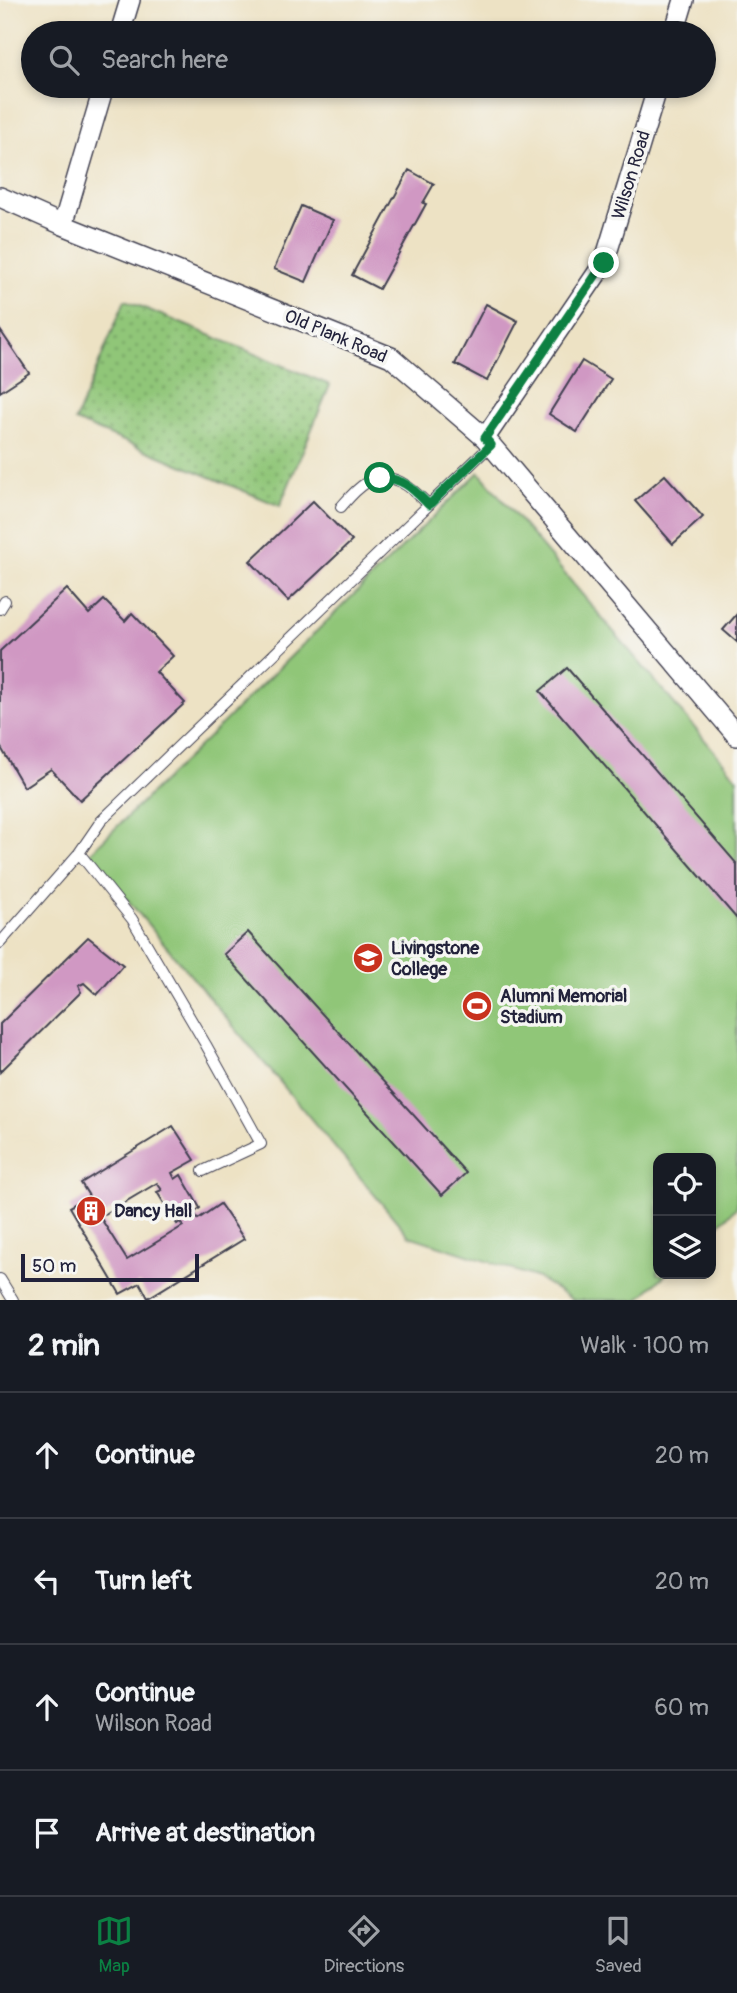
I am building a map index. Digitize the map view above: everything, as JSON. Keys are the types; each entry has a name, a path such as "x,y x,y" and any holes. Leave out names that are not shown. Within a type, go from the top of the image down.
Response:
{"street":[{"path":"124,21 130,0"},
{"path":"678,21 684,0"},
{"path":"63,225 100,98"},
{"name":"Wilson Road","path":"488,441 604,263 654,98"},
{"name":"Old Plank Road","path":"2,196 63,225 391,357 488,441 737,736"}],"lane":[{"path":"0,943 79,853 101,821 429,505 488,441"},
{"path":"341,506 367,482 380,478 392,478 411,487 429,505"},
{"path":"79,853 132,919 261,1144 203,1171"},
{"path":"0,1279 13,1300"}],"green space":[{"path":"125,300 330,385 280,506 75,421"},
{"name":"Alumni Memorial Stadium","path":"479,472 737,778 737,1207 716,1227 716,1153 653,1153 653,1279 661,1279 638,1300 573,1300 538,1278 409,1236 89,854"}],"building":[{"path":"409,170 434,184 423,203 426,204 379,289 352,275"},
{"path":"301,206 333,220 306,282 274,269"},
{"path":"486,304 518,321 487,381 455,364"},
{"path":"0,330 29,373 0,392"},
{"path":"582,361 611,379 577,432 549,414"},
{"path":"665,475 703,517 673,544 635,501"},
{"path":"313,501 352,541 288,601 250,561"},
{"path":"67,589 89,614 104,600 125,621 132,613 173,656 156,672 185,703 80,800 51,769 24,787 0,746 0,651"},
{"path":"737,614 737,642 723,630"},
{"path":"567,668 737,864 737,919 540,691"},
{"path":"248,932 466,1173 442,1195 224,954"},
{"path":"88,937 123,965 97,995 84,983 78,986 81,992 0,1072 0,1024"},
{"name":"Dancy Hall","path":"173,1126 195,1160 172,1173 175,1179 181,1175 200,1208 194,1213 198,1219 220,1204 244,1239 148,1298 140,1283 120,1294 69,1207 89,1196 81,1183","holes":["157,1183 162,1190 157,1192 177,1224 180,1222 183,1226 127,1260 100,1217"]}],"place":[{"name":"Livingstone College","path":"368,958"},
{"name":"Alumni Memorial Stadium","path":"477,1006"},
{"name":"Dancy Hall","path":"91,1211"}],"route":[{"path":"380,478 392,478 411,487 429,505 462,474 491,445 485,438 604,263"}]}
